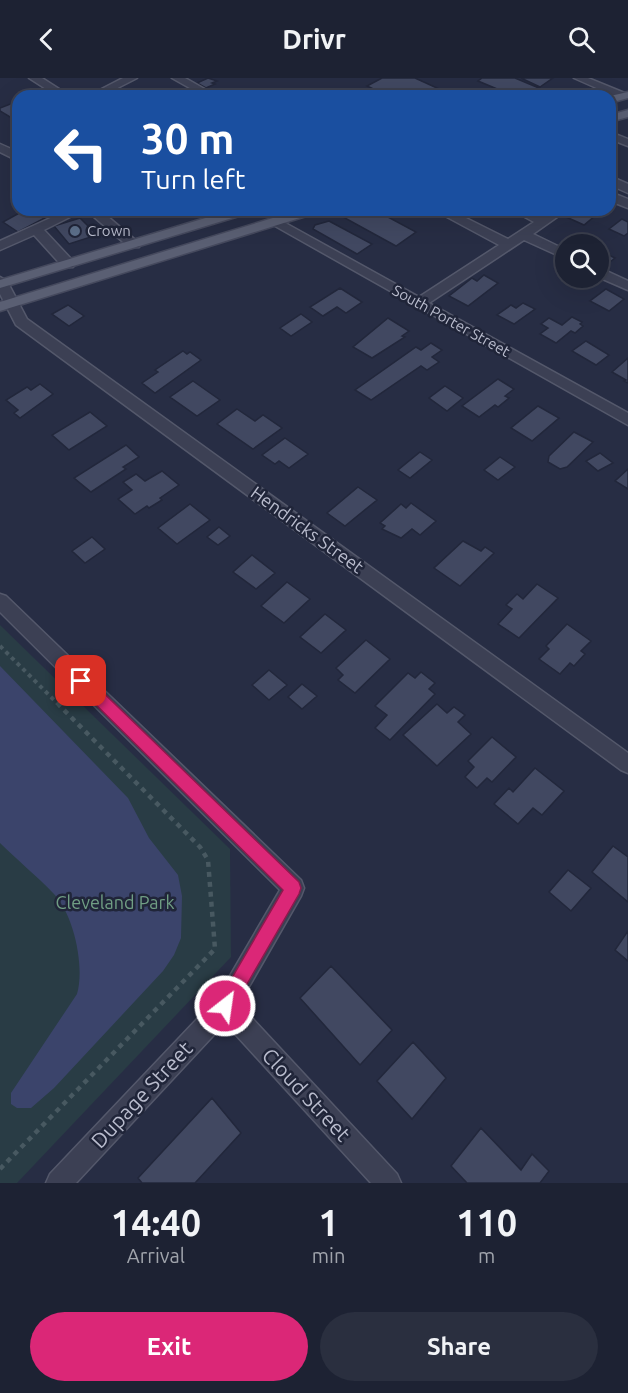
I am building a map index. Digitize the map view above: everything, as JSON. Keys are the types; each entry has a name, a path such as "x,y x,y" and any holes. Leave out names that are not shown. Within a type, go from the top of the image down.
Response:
{"main road":[{"path":"0,283 225,216"},
{"path":"5,306 293,216"}],"street":[{"path":"34,78 55,90"},
{"path":"106,90 132,78"},
{"path":"177,78 200,90"},
{"path":"579,78 595,81 615,90"},
{"path":"0,246 65,216"},
{"path":"99,216 134,244"},
{"path":"452,216 509,244"},
{"path":"530,216 543,222"},
{"path":"419,303 552,216"},
{"name":"South Porter Street","path":"274,222 628,420"},
{"path":"36,229 68,264"},
{"path":"524,234 555,250"},
{"path":"609,276 628,286"},
{"name":"Hendricks Street","path":"0,283 5,306 21,322 628,764"},
{"name":"Dupage Street","path":"0,601 293,888 225,1006 59,1183"},
{"name":"Cloud Street","path":"225,1006 388,1183"}],"path":[{"path":"0,646 201,848 208,860 215,949 0,1169"}],"green space":[{"name":"Cleveland Park","path":"0,625 230,849 231,957 17,1183 0,1183"}],"water":[{"path":"0,666 128,798 149,838 178,875 182,896 181,938 174,955 163,971 54,1088 31,1108 17,1108 11,1104 11,1093 77,994 80,970 76,942 61,903 0,843"}],"building":[{"path":"208,78 217,81 206,88 197,83"},
{"path":"382,78 415,78 441,90 375,90 367,86"},
{"path":"482,78 515,78 544,90 500,90 478,81"},
{"path":"521,78 553,78 540,87"},
{"path":"12,103 12,118 0,111 0,108"},
{"path":"14,216 49,216 18,232 3,222"},
{"path":"386,216 416,232 396,246 343,217"},
{"path":"564,216 595,216 584,225"},
{"name":"Crown","path":"80,218 97,235 69,244 54,226"},
{"path":"622,219 628,222 628,233 624,236 609,229"},
{"path":"329,221 372,244 357,254 313,229 315,225"},
{"path":"609,255 615,258 609,263"},
{"path":"484,275 498,283 468,306 449,296 472,278 477,281"},
{"path":"340,288 362,302 346,313 337,307 323,316 310,307"},
{"path":"606,289 624,299 609,311 590,301"},
{"path":"523,303 535,309 514,324 497,315 511,305 516,308"},
{"path":"68,305 84,316 69,326 52,314"},
{"path":"301,314 312,322 291,336 280,328"},
{"path":"572,317 582,322 580,324 583,326 575,333 571,331 556,343 540,334 548,328 541,324 549,318 562,325"},
{"path":"388,318 409,331 402,336 405,337 372,358 353,347"},
{"path":"586,341 609,355 596,365 572,351"},
{"path":"431,343 442,350 432,357 439,362 427,370 421,366 371,400 355,390 416,347 421,350"},
{"path":"183,351 187,354 190,352 201,360 155,393 142,383 158,372 155,370"},
{"path":"628,358 628,383 612,372"},
{"path":"498,379 514,389 505,396 509,398 498,407 495,405 479,417 462,406"},
{"path":"193,381 220,400 197,416 170,397"},
{"path":"40,384 53,394 20,418 14,413 18,410 6,400 27,387 31,390"},
{"path":"445,386 463,398 447,411 429,398"},
{"path":"538,406 559,418 532,441 511,428"},
{"path":"237,409 255,421 263,415 282,428 253,449 217,424"},
{"path":"90,412 107,426 69,450 52,435"},
{"path":"574,432 593,442 567,467 560,469 548,462 549,456"},
{"path":"285,438 308,454 289,468 279,461 275,464 262,455"},
{"path":"126,445 139,457 123,467 126,469 91,492 74,478"},
{"path":"420,452 432,460 410,478 398,470"},
{"path":"600,453 613,463 598,471 586,461"},
{"path":"500,457 515,467 498,480 484,470"},
{"path":"628,469 628,489 615,481"},
{"path":"162,471 179,485 160,498 162,500 135,514 118,499 132,490 123,482 136,474 145,481"},
{"path":"358,487 377,500 345,526 327,513"},
{"path":"411,503 436,521 420,535 412,529 401,538 382,529 385,526 380,523 401,504 406,508"},
{"path":"190,504 210,520 177,544 158,528"},
{"path":"219,527 230,536 218,545 207,537"},
{"path":"92,537 105,549 85,563 72,551"},
{"path":"463,541 481,551 485,547 494,553 460,586 434,568"},
{"path":"252,555 275,573 256,589 233,572"},
{"path":"287,582 310,599 284,623 261,606"},
{"path":"537,584 558,598 519,638 498,624 512,609 506,605 517,594 523,599"},
{"path":"325,614 346,630 321,653 300,637"},
{"path":"567,624 591,641 581,651 585,654 574,666 570,663 560,674 539,659 549,649 546,646"},
{"path":"366,640 390,659 355,693 338,680 343,675 336,668"},
{"path":"269,670 287,685 269,700 252,685"},
{"path":"421,672 435,683 429,689 435,694 390,740 375,728 387,715 375,706 408,673 415,678"},
{"path":"302,684 317,696 302,709 288,697"},
{"path":"437,704 447,713 454,707 465,715 458,722 471,734 437,766 403,735"},
{"path":"492,737 516,757 492,782 487,778 477,788 465,777 474,767 468,761"},
{"path":"535,768 564,791 542,815 533,808 518,824 494,804 509,788 513,792"},
{"path":"613,846 628,857 628,902 592,872"},
{"path":"568,870 591,888 571,911 549,892"},
{"path":"628,931 628,961 615,950"},
{"path":"331,966 392,1030 360,1065 300,998"},
{"path":"413,1042 446,1078 412,1119 377,1081"},
{"path":"212,1098 241,1133 195,1183 142,1183 138,1178"},
{"path":"481,1128 521,1170 532,1154 549,1171 540,1183 467,1183 451,1166"}],"place":[{"name":"Crown","path":"75,231"}],"route":[{"path":"81,681 293,888 225,1006"}]}
